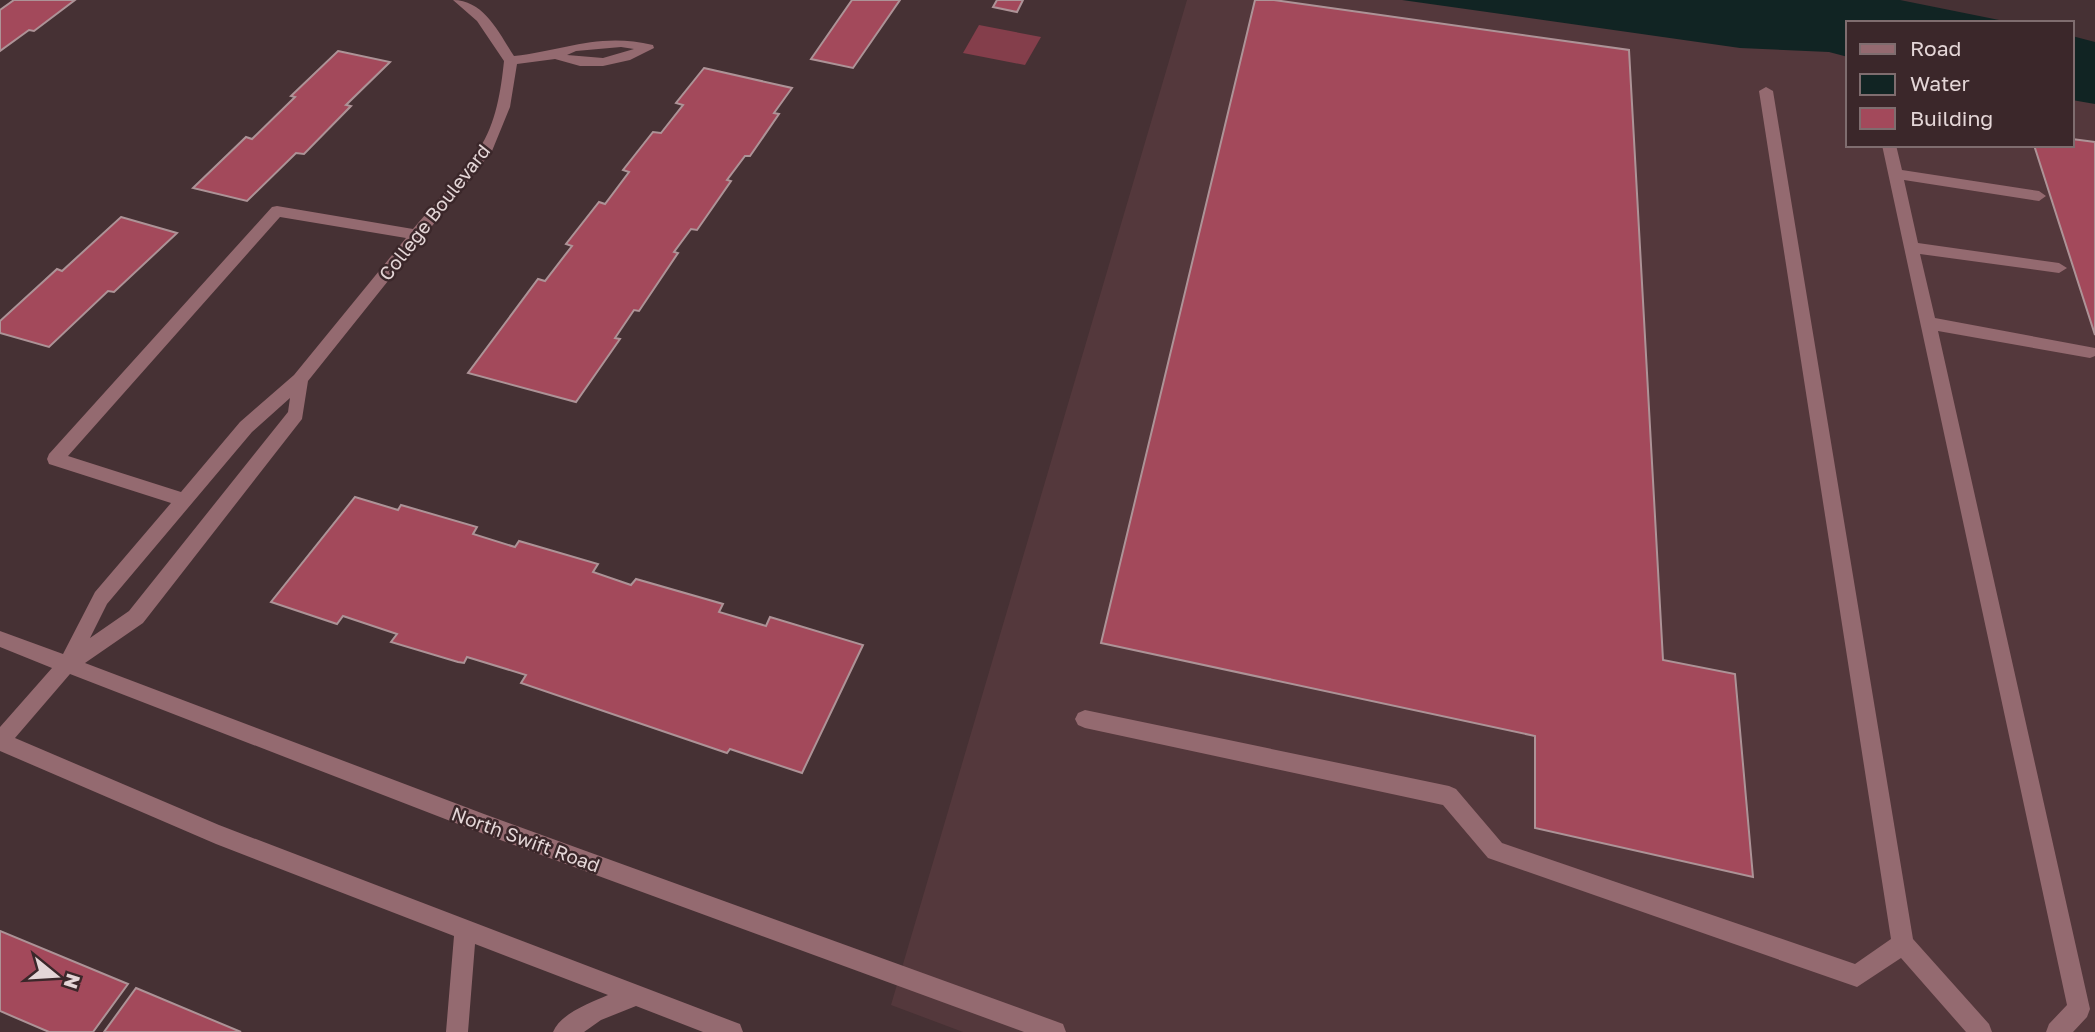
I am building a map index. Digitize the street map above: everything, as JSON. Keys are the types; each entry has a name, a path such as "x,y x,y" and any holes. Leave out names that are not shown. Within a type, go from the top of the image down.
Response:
{"street":[{"path":"459,0 482,18 511,61 556,55 573,47 621,43 648,48 624,60 575,64 556,55"},
{"name":"College Boulevard","path":"0,741 68,663 101,598 246,427 300,379 485,151 498,128 506,104 511,61"},
{"path":"1766,91 1903,944 1981,1032"},
{"path":"1889,147 2087,1010 2057,1032"},
{"path":"1895,174 2039,196"},
{"path":"185,500 55,459 277,211 416,235"},
{"path":"1911,247 2059,268"},
{"path":"1928,323 2090,352"},
{"name":"College Boulevard","path":"68,663 136,617 296,414 300,379"},
{"name":"North Swift Road","path":"0,639 484,824 1055,1032"},
{"path":"1085,719 1449,796 1495,851 1857,976 1903,944"},
{"path":"0,741 216,835 732,1032"},
{"path":"457,1032 465,930"},
{"path":"564,1032 594,1012 636,995"}],"shaded area":[{"path":"1187,0 1632,0 1846,44 1846,147 2074,147 2074,89 2095,94 2095,1032 963,1032 891,1005"},
{"path":"979,25 1041,37 1025,65 963,53"}],"water":[{"path":"1402,0 1900,0 2004,21 1846,21 1846,56 1829,52 1740,48"},
{"path":"2074,37 2095,42 2095,104 2074,100"}],"building":[{"path":"14,0 75,0 34,31 29,30 0,51 0,10"},
{"path":"852,0 900,0 853,68 811,59"},
{"path":"997,0 1023,0 1017,12 993,7"},
{"path":"1255,0 1274,0 1629,50 1663,660 1735,674 1753,877 1535,828 1535,736 1101,643"},
{"path":"338,51 390,62 346,105 351,106 304,154 296,153 247,201 193,188 246,137 252,139 295,97 291,96"},
{"path":"704,68 792,88 774,113 779,114 750,156 745,156 727,180 731,181 697,230 691,229 674,252 678,253 639,311 634,310 615,338 620,339 576,402 468,373 538,279 545,281 572,246 566,244 599,202 605,204 629,172 623,170 653,132 661,133 683,105 676,103"},
{"path":"2074,139 2095,142 2095,335 2035,147 2074,147"},
{"path":"121,217 177,233 114,292 108,291 49,347 0,333 0,321 57,269 62,271"},
{"path":"355,497 398,510 401,505 477,527 473,534 515,547 519,541 598,564 593,572 631,585 636,579 723,604 719,612 766,626 770,617 863,645 802,773 730,749 727,753 521,683 526,675 467,657 464,663 458,662 391,642 397,634 343,616 337,624 271,602"},
{"path":"0,931 128,984 93,1032 49,1032 0,1011"},
{"path":"136,988 241,1032 104,1032"}]}
